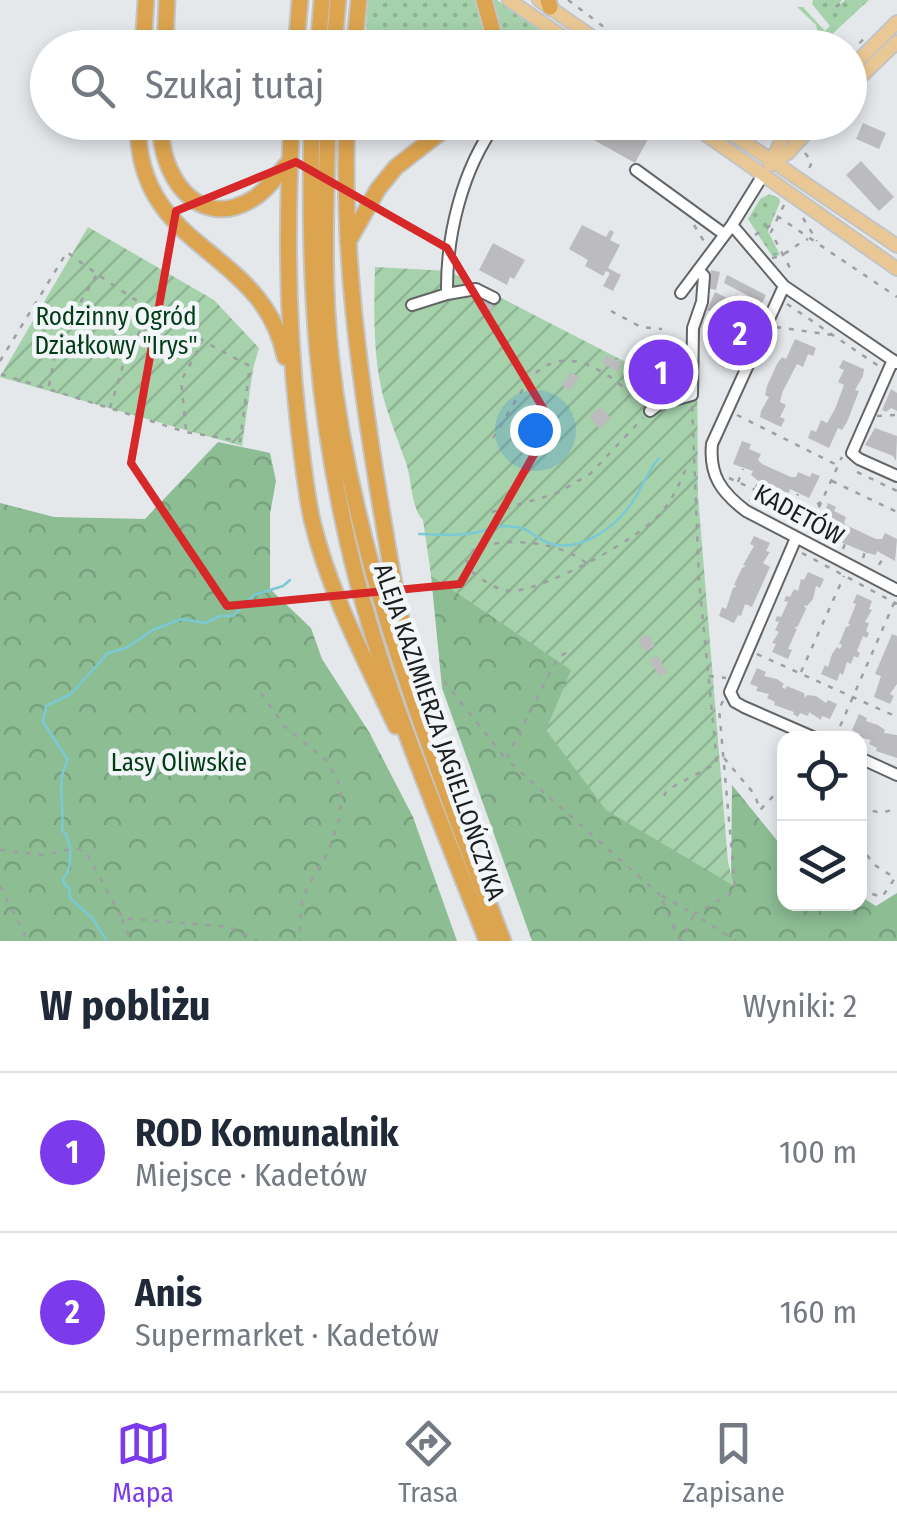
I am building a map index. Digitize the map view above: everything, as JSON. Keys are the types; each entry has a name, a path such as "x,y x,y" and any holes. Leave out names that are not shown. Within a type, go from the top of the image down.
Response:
{"highway":[{"path":"144,30 146,0"},
{"path":"166,30 167,0"},
{"path":"298,30 300,0"},
{"path":"320,30 322,0"},
{"path":"336,30 338,0"},
{"path":"356,30 359,0"},
{"path":"484,0 492,30"},
{"path":"139,140 140,161 150,190 168,216 231,270 262,304 277,330 290,384 295,389"},
{"path":"160,140 168,172 184,192 208,206 232,207 251,200 290,162"},
{"path":"291,140 288,300 304,474 324,559 405,746 415,752"},
{"name":"ALEJA KAZIMIERZA JAGIELLOŃCZYKA","path":"311,140 312,313 326,432 355,571 415,752 456,831"},
{"name":"ALEJA KAZIMIERZA JAGIELLOŃCZYKA","path":"328,140 326,272 330,355 339,422 361,528 386,617 484,913 486,941"},
{"path":"347,140 348,242 365,408 396,600 422,698 460,804 456,831"},
{"path":"348,242 378,188 396,167 431,140"},
{"name":"ALEJA KAZIMIERZA JAGIELLOŃCZYKA","path":"484,913 504,941"}],"main road":[{"path":"509,0 550,30"},
{"path":"546,2 584,30"},
{"path":"867,52 897,22"},
{"path":"867,71 897,42"},
{"path":"713,140 897,269"},
{"path":"741,140 897,246"},
{"path":"763,175 789,140"},
{"path":"787,144 792,140"}],"street":[{"path":"447,294 446,271 466,178 484,140"},
{"path":"636,170 728,230 784,286 892,365 852,452 858,459 897,476"},
{"path":"681,293 763,175"},
{"path":"650,411 659,404 692,394 692,328 702,302 704,276 698,270"},
{"name":"KADETÓW","path":"784,286 716,434 711,465 716,482 730,500 794,543 897,593"},
{"path":"412,305 476,289 494,298"},
{"path":"794,543 732,681 730,696 744,707 799,731"},
{"path":"867,761 897,775"},
{"path":"456,831 484,913"}],"path":[{"path":"568,0 608,30"},
{"path":"836,7 844,0"},
{"path":"781,140 811,158 807,172"},
{"path":"786,203 771,232 791,270"},
{"path":"689,208 695,228 712,250"},
{"path":"777,216 822,245"},
{"path":"821,230 803,218 811,235 822,245 897,297"},
{"path":"755,235 774,225"},
{"path":"822,245 828,236"},
{"path":"771,258 783,256 810,239"},
{"path":"0,361 67,252 203,342 250,366 240,441 186,432 0,374"},
{"path":"49,388 58,340 97,274"},
{"path":"778,298 833,335 892,365"},
{"path":"110,408 126,356 153,309"},
{"path":"611,311 641,327 662,329"},
{"path":"775,327 833,335"},
{"path":"186,432 181,382 203,342"},
{"path":"492,512 555,494 590,474 650,411 605,371 587,364 565,363 536,374 493,438"},
{"path":"664,796 716,763 692,462 692,394"},
{"path":"736,414 838,466"},
{"path":"866,418 897,415"},
{"path":"586,562 560,550 504,541 476,548 466,560 473,573 494,588 508,590 556,578 586,562 656,519 692,462"},
{"path":"733,492 744,469"},
{"path":"857,472 897,491"},
{"path":"722,475 815,516"},
{"path":"750,503 759,481"},
{"path":"832,482 897,512"},
{"path":"769,511 778,490"},
{"path":"786,519 798,494"},
{"path":"805,512 822,501"},
{"path":"825,541 829,531"},
{"path":"794,543 844,576 896,603"},
{"path":"843,549 846,544"},
{"path":"862,558 865,552"},
{"path":"879,565 884,556"},
{"path":"800,674 844,576"},
{"path":"838,731 896,603 897,593"},
{"path":"746,650 897,716"},
{"path":"506,759 558,657 566,652"},
{"path":"708,676 732,681"},
{"path":"444,681 506,759 660,895 736,941"},
{"path":"261,694 285,728 326,760 341,794 340,816 330,850 301,906 300,941"},
{"path":"681,941 694,914 734,892 719,709 730,696"},
{"path":"723,757 754,795 760,810 777,792"},
{"path":"867,810 882,814 897,808"},
{"path":"0,850 44,855 75,848 86,852 122,918 130,941"},
{"path":"867,894 882,897 895,878 868,858"},
{"path":"0,886 28,941"},
{"path":"660,895 681,941"},
{"path":"122,918 230,926 258,941"}],"highlighted area":[{"path":"296,162 447,248 552,423 460,584 227,606 131,463 176,211"}],"green space":[{"path":"367,0 475,0 484,16 485,30 366,30"},
{"path":"492,0 541,30 499,30"},
{"path":"813,0 842,0 836,8 845,0 869,0 837,30 826,30 830,26 812,4"},
{"path":"797,7 803,7 824,30 817,30"},
{"path":"769,194 780,202 768,231 780,255 772,256 748,219 760,199"},
{"name":"Rodzinny Ogród Działkowy \"Irys\"","path":"88,227 214,300 259,348 242,446 0,377"},
{"path":"375,267 449,271 647,373 665,343 697,352 698,496 728,862 734,886 606,810 546,730 571,670 431,575 423,520 416,509 380,382 375,339"},
{"name":"Lasy Oliwskie","path":"218,442 270,453 276,481 270,514 270,589 311,628 322,659 369,732 413,817 457,941 0,941 0,503 54,517 145,519"},
{"path":"431,575 572,670 731,883 732,785 777,840 777,911 867,911 867,900 876,906 897,893 897,941 532,941 442,688"}],"building":[{"path":"867,125 886,133 879,149 858,140 867,140"},
{"path":"594,140 647,140 635,163"},
{"path":"861,161 894,197 879,211 846,175"},
{"path":"582,225 606,237 610,230 614,232 610,240 620,245 608,268 621,275 613,291 603,286 610,273 606,271 603,276 585,266 588,260 569,249"},
{"path":"493,243 525,260 507,285 479,270"},
{"path":"711,270 720,272 716,290 707,288"},
{"path":"727,275 766,295 762,303 724,283"},
{"path":"715,292 733,301 727,313 722,310 719,316 707,310"},
{"path":"485,298 494,307 485,316 476,307"},
{"path":"738,304 758,313 754,321 734,312"},
{"path":"726,321 745,330 744,337 722,329"},
{"path":"795,339 816,348 813,356 808,354 803,367 797,364 782,393 780,402 786,405 780,417 785,419 781,427 760,417 769,397 765,395 767,386"},
{"path":"606,355 622,363 618,372 602,363"},
{"path":"843,360 864,369 863,376 847,422 842,430 838,428 829,448 808,438 821,420 827,423 835,409 844,385 838,382 844,370 839,368"},
{"path":"571,372 579,377 570,391 561,385"},
{"path":"891,389 897,393 897,411 891,408 886,412 882,410"},
{"path":"601,407 611,419 599,429 589,416"},
{"path":"875,428 897,436 896,461 893,456 865,445"},
{"path":"742,441 761,454 758,460 762,464 791,477 798,472 820,476 809,498 790,489 789,493 781,491 757,480 751,475 753,471 733,464"},
{"path":"828,503 846,517 844,523 848,526 876,539 882,539 885,533 897,539 895,561 877,551 876,555 867,553 843,543 838,534 819,527"},
{"path":"754,536 770,543 763,563 770,567 752,607 745,604 734,623 719,616 746,566 743,565 754,546 750,544"},
{"path":"808,572 824,579 820,588 816,586 813,599 804,605 806,609 794,628 797,629 788,659 772,652 779,632 775,630 779,622 775,621 788,602 784,601 786,596 790,597 794,589 798,591"},
{"path":"857,594 872,601 865,622 869,623 869,633 867,638 863,636 858,658 854,656 851,664 847,662 837,681 821,674 837,647 840,649 846,627 851,625 848,624"},
{"path":"648,634 655,646 645,652 638,640"},
{"path":"892,634 897,636 897,684 890,694 894,696 890,704 874,697 881,676 875,674"},
{"path":"657,655 667,672 660,677 649,660"},
{"path":"757,668 766,672 764,676 784,684 785,689 787,686 804,693 805,698 816,696 837,704 830,719 822,716 821,720 809,712 808,716 800,713 798,717 774,705 767,698 769,694 756,691 758,687 750,684"},
{"path":"859,714 884,733 897,735 897,758 876,751 869,744 867,731 852,730"}],"waterway":[{"path":"419,534 467,534 504,526 522,528 552,544 586,541 624,513 659,458"},
{"path":"107,941 92,918 70,898 69,888 64,884 70,854 62,830 61,785 68,760 43,722 46,706 71,694 108,653 126,648 153,630 181,619 205,623 220,616 233,616 254,595 290,580"}],"place":[{"name":"Anis","path":"740,333"},
{"name":"ROD Komunalnik","path":"661,372"}]}
